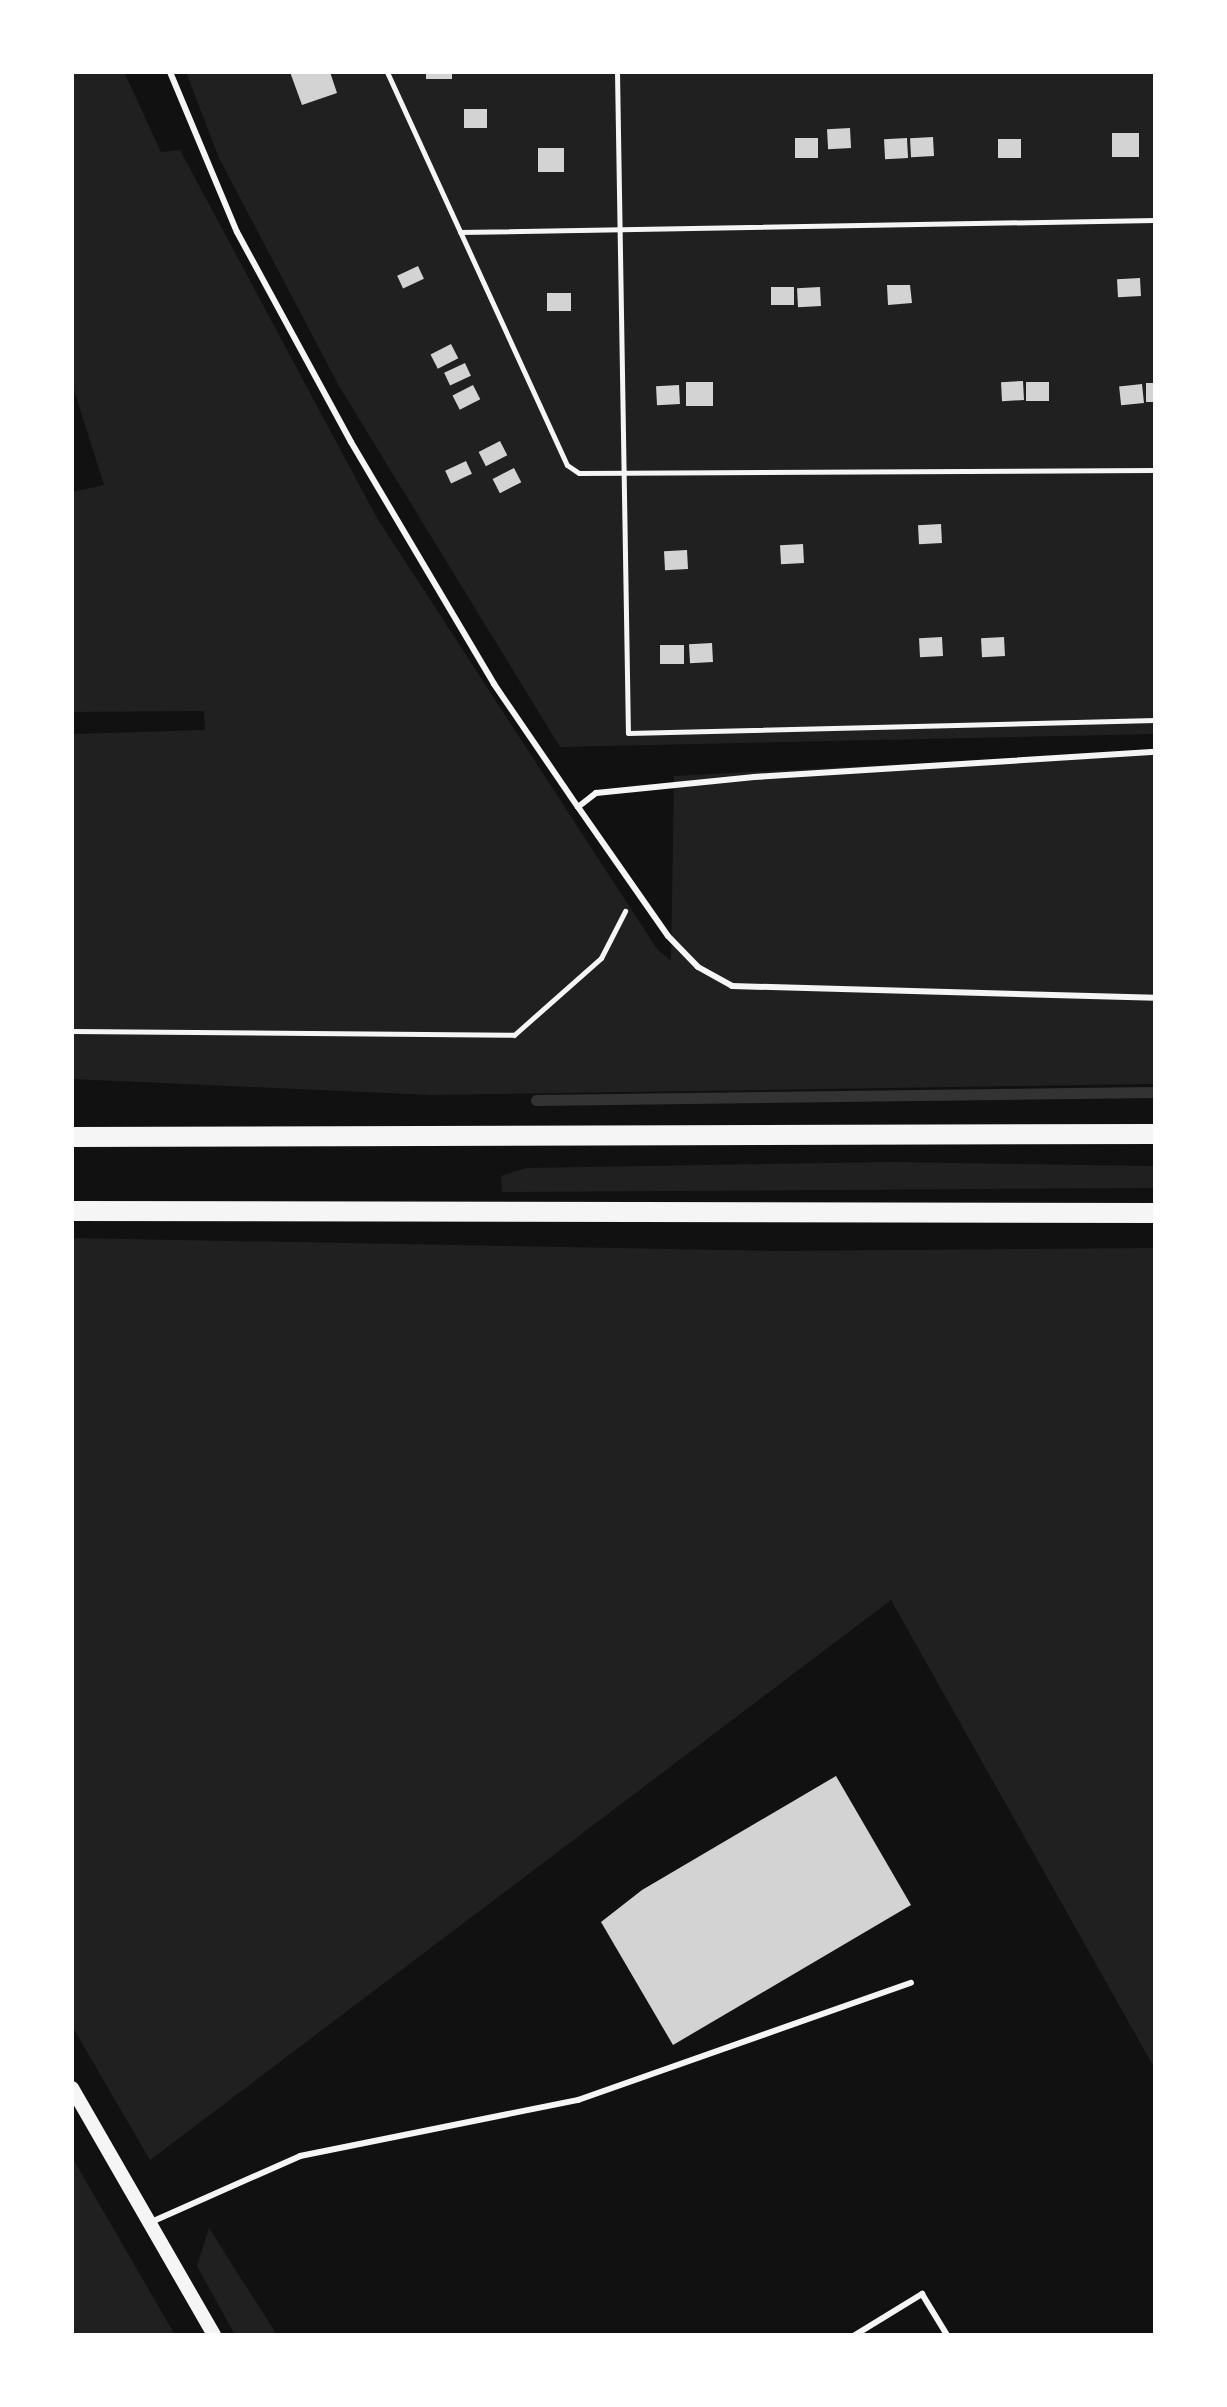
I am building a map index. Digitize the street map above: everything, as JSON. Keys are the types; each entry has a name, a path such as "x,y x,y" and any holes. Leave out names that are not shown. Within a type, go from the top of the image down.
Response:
{"main road":[{"path":"72,1137 1155,1134"},
{"path":"72,1211 1155,1213"}],"street":[{"path":"72,2088 214,2335"}],"lane":[{"path":"170,72 237,232 351,442 494,684 633,894 698,967 732,986 1155,998"},
{"path":"578,807 596,793 754,777 1155,752"},
{"path":"149,2223 300,2156 578,2100 657,2067 911,1983"},
{"path":"855,2335 922,2294 947,2335"}],"path":[{"path":"387,72 567,465 579,473 623,476 1155,470"},
{"path":"617,72 628,733 1155,720"},
{"path":"460,232 621,234 1155,220"},
{"path":"72,1031 514,1035 601,958 633,894"}],"shaded area":[{"path":"72,72 124,72 161,152 180,150 377,518 657,949 671,961 674,776 1155,751 1155,1084 431,1095 72,1079 72,734 205,730 204,711 72,712 72,492 104,485 72,384"},
{"path":"186,72 1155,72 1155,734 560,747 339,386 219,158"},
{"path":"890,1162 1155,1166 1155,1188 502,1192 501,1176 526,1168"},
{"path":"72,1238 778,1251 1155,1248 1155,2069 891,1600 150,2160 72,2026"},
{"path":"72,2157 175,2335 72,2335"},
{"path":"209,2228 277,2335 235,2335 197,2266"}],"building":[{"path":"290,72 330,72 337,93 302,105"},
{"path":"426,72 452,72 452,79 426,79"},
{"path":"464,109 487,109 487,128 464,128"},
{"path":"850,128 851,148 828,149 827,129"},
{"path":"1112,133 1139,133 1139,157 1112,157"},
{"path":"933,137 934,156 911,157 910,138"},
{"path":"795,138 818,138 818,158 795,158"},
{"path":"907,138 908,158 885,159 884,139"},
{"path":"998,139 1021,139 1021,158 998,158"},
{"path":"538,148 564,148 564,172 538,172"},
{"path":"418,266 424,279 403,288 397,276"},
{"path":"1140,278 1141,296 1118,297 1117,279"},
{"path":"887,285 910,285 912,303 888,305"},
{"path":"771,287 794,287 794,305 771,305"},
{"path":"820,287 821,306 798,307 797,288"},
{"path":"547,293 571,293 571,311 547,311"},
{"path":"451,344 458,358 438,369 431,354"},
{"path":"465,363 471,376 450,385 444,373"},
{"path":"1023,381 1024,400 1002,401 1001,382"},
{"path":"686,382 713,382 713,406 686,406"},
{"path":"1026,382 1049,382 1049,401 1026,401"},
{"path":"1146,383 1155,383 1155,402 1146,402"},
{"path":"1142,384 1144,403 1121,405 1119,386"},
{"path":"473,385 480,399 460,410 453,395"},
{"path":"679,385 680,404 657,405 656,386"},
{"path":"500,441 507,455 486,466 479,452"},
{"path":"466,461 472,474 451,483 445,471"},
{"path":"514,468 521,482 500,493 493,479"},
{"path":"941,524 942,543 919,544 918,525"},
{"path":"803,544 804,563 781,564 780,545"},
{"path":"687,550 688,569 665,570 664,551"},
{"path":"942,637 943,656 920,657 919,638"},
{"path":"1004,637 1005,656 982,657 981,638"},
{"path":"712,643 713,662 690,663 689,644"},
{"path":"660,645 684,645 684,664 660,664"},
{"path":"836,1776 911,1905 673,2045 601,1922 642,1890"}],"waterway":[{"path":"536,1100 1155,1092"}]}
